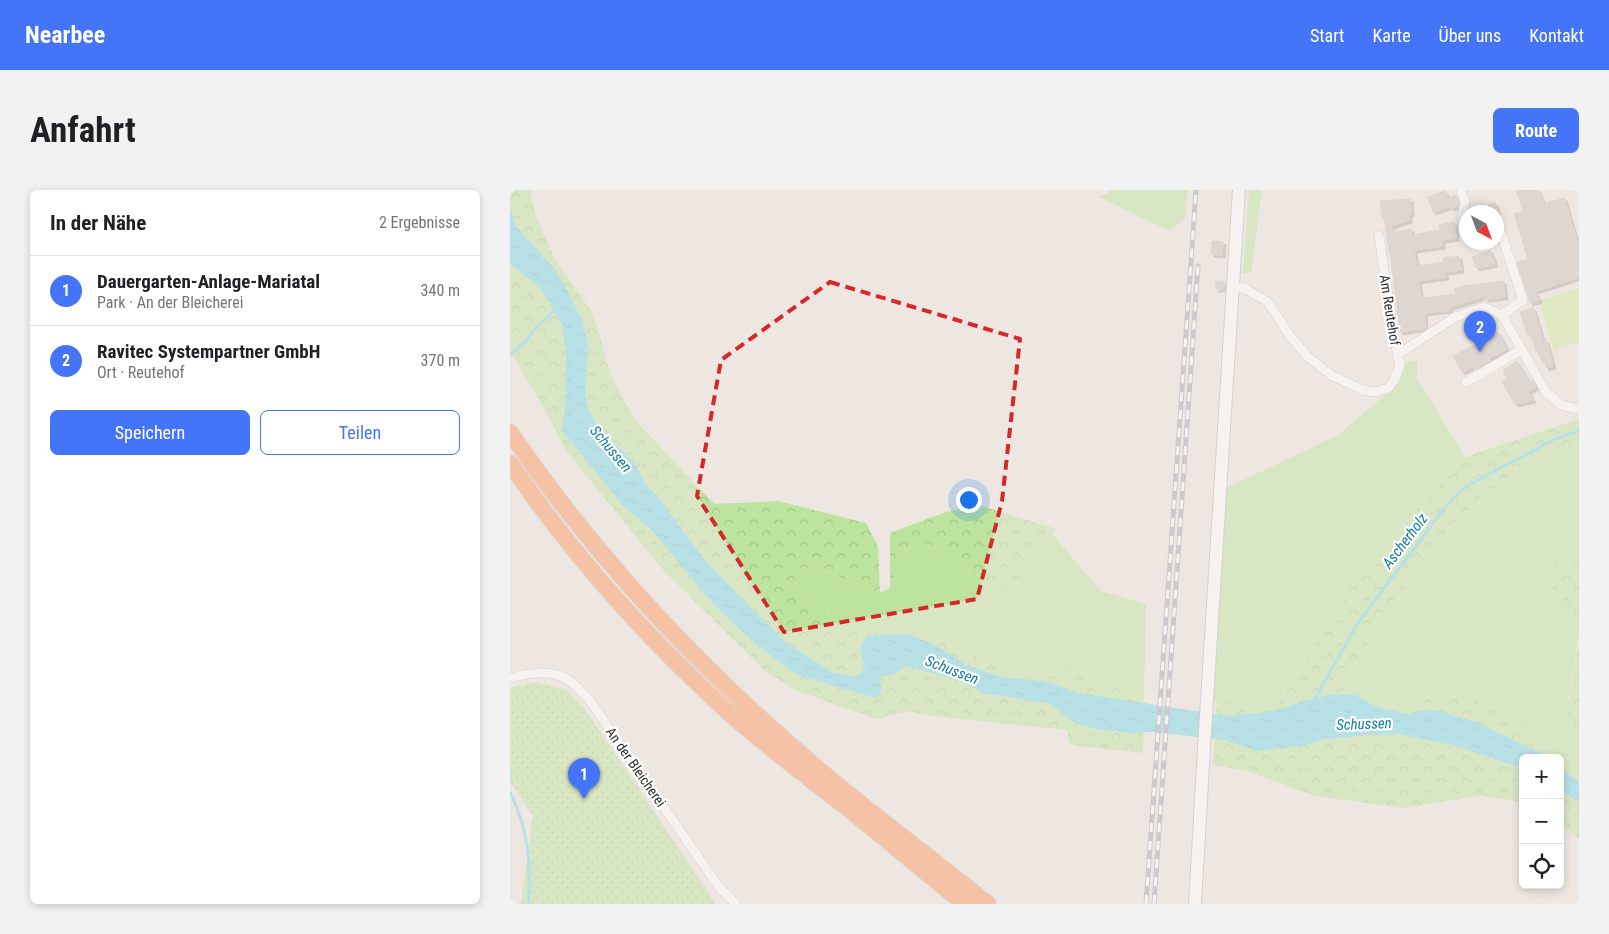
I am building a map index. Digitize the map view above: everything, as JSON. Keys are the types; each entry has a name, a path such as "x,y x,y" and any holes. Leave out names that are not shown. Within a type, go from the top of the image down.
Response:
{"highway":[{"path":"510,432 586,536 636,594 682,642 738,696 837,784 988,904"},
{"path":"510,463 573,549 621,605 660,646 718,702 784,759 966,904"}],"street":[{"path":"1195,904 1239,190"},
{"path":"1461,190 1464,205"},
{"name":"Am Reutehof","path":"1379,236 1397,355 1455,317 1484,307 1502,315"},
{"path":"1504,241 1523,300 1502,315 1546,392 1561,405 1579,409"},
{"path":"1233,286 1246,289 1268,302 1290,336 1308,357 1331,374 1362,390 1375,392 1388,388 1394,380 1400,365 1397,355"},
{"path":"1466,382 1521,350"},
{"name":"An der Bleicherei","path":"510,678 535,672 554,675 569,680 588,698 719,886 736,904"}],"highlighted area":[{"path":"830,282 1020,339 1002,501 977,599 784,632 697,496 721,360"}],"green space":[{"path":"510,190 530,190 536,216 555,260 592,312 612,378 635,420 714,504 778,501 866,523 878,546 880,593 812,566 793,572 797,588 848,632 908,634 951,643 1020,677 1067,668 1144,693 1143,753 1070,745 1067,730 932,716 909,711 876,719 795,690 764,670 663,570 568,453 532,387 510,352"},
{"path":"1110,190 1188,190 1185,219 1170,231 1099,197 1110,192"},
{"path":"1249,190 1262,190 1251,273 1243,273"},
{"path":"1579,288 1579,342 1554,350 1539,301"},
{"path":"1417,360 1417,378 1465,457 1410,519 1368,560 1274,708 1217,700 1207,707 1220,491 1338,435 1399,383 1406,362"},
{"path":"1579,419 1579,445 1543,453 1470,506 1413,579 1353,666 1344,694 1356,695 1377,707 1464,693 1536,731 1551,754 1519,754 1519,802 1481,796 1402,808 1315,796 1248,771 1213,765 1217,700 1275,707 1368,560 1410,519 1465,457"},
{"path":"1579,445 1579,558 1543,570 1579,635 1564,723 1579,735 1579,782 1564,771 1564,754 1551,754 1536,731 1464,693 1377,707 1356,695 1344,695 1353,666 1413,579 1470,506 1543,453"},
{"path":"978,505 1057,529 1033,554 1015,587 988,589 929,543 905,549 890,588 890,533 946,512"},
{"path":"1052,534 1101,591 1146,604 1144,693 1067,668 1020,677 951,643 908,634 848,632 797,588 793,572 812,566 880,593 890,588 905,549 929,543 988,589 1015,587 1033,554"},
{"path":"1579,558 1579,635 1542,570"},
{"path":"1579,642 1579,735 1564,723"},
{"path":"537,682 566,690 583,706 716,904 521,904 533,816 510,782 510,688"},
{"path":"1564,770 1579,782 1579,838 1564,826"}],"water":[{"name":"Schussen","path":"510,208 516,226 557,272 582,320 588,344 585,393 588,408 598,428 634,462 645,483 658,497 704,559 788,644 834,673 854,677 865,671 860,647 867,636 908,634 933,644 966,665 1001,677 1048,682 1079,693 1228,716 1267,712 1330,694 1356,695 1377,707 1408,714 1431,709 1476,722 1543,754 1519,754 1519,767 1452,745 1394,733 1325,739 1301,746 1257,751 1225,740 1152,732 1131,733 1102,730 1075,723 1051,704 984,693 959,680 906,666 895,674 878,677 882,688 877,698 797,675 758,646 713,604 650,528 625,508 562,431 565,409 566,351 562,325 540,287 510,264"},
{"path":"1564,771 1579,782 1579,802 1564,793"}],"building":[{"path":"1516,190 1538,190 1544,204 1564,198 1579,249 1579,277 1535,291 1539,300 1530,303 1517,262 1528,259 1514,214 1523,211"},
{"path":"1445,191 1448,198 1456,195 1459,202 1458,206 1451,208 1450,206 1433,212 1428,197"},
{"path":"1410,199 1411,214 1409,214 1409,220 1391,226 1393,232 1411,229 1412,235 1440,230 1439,225 1454,222 1456,238 1442,240 1442,246 1414,250 1416,266 1444,262 1443,258 1459,256 1461,270 1445,272 1446,277 1418,281 1421,298 1456,294 1454,289 1463,286 1503,281 1505,297 1485,299 1485,296 1450,307 1450,310 1424,313 1425,328 1400,332 1390,253 1380,201"},
{"path":"1212,241 1223,242 1222,255 1211,254"},
{"path":"1490,250 1495,264 1476,268 1472,257"},
{"path":"1216,281 1224,281 1224,289 1215,289"},
{"path":"1533,308 1543,341 1546,340 1553,366 1546,368 1544,359 1541,360 1538,351 1536,352 1530,333 1527,334 1520,312"},
{"path":"1498,332 1507,349 1489,358 1490,361 1475,369 1473,366 1462,372 1453,356"},
{"path":"1517,361 1529,382 1532,380 1536,387 1528,391 1533,400 1515,404 1502,382 1507,379 1503,370"}],"waterway":[{"path":"510,355 557,308"},
{"name":"Ascherholz","path":"1313,702 1358,623 1446,506 1465,487 1555,439 1579,431"},
{"path":"510,771 510,781"},
{"path":"510,792 525,833 529,861 528,904"}],"railway":[{"path":"1146,904 1196,190"},
{"path":"1154,904 1198,266"}],"place":[{"name":"Ravitec Systempartner GmbH","path":"1480,352"},
{"name":"Dauergarten-Anlage-Mariatal","path":"584,799"}]}
